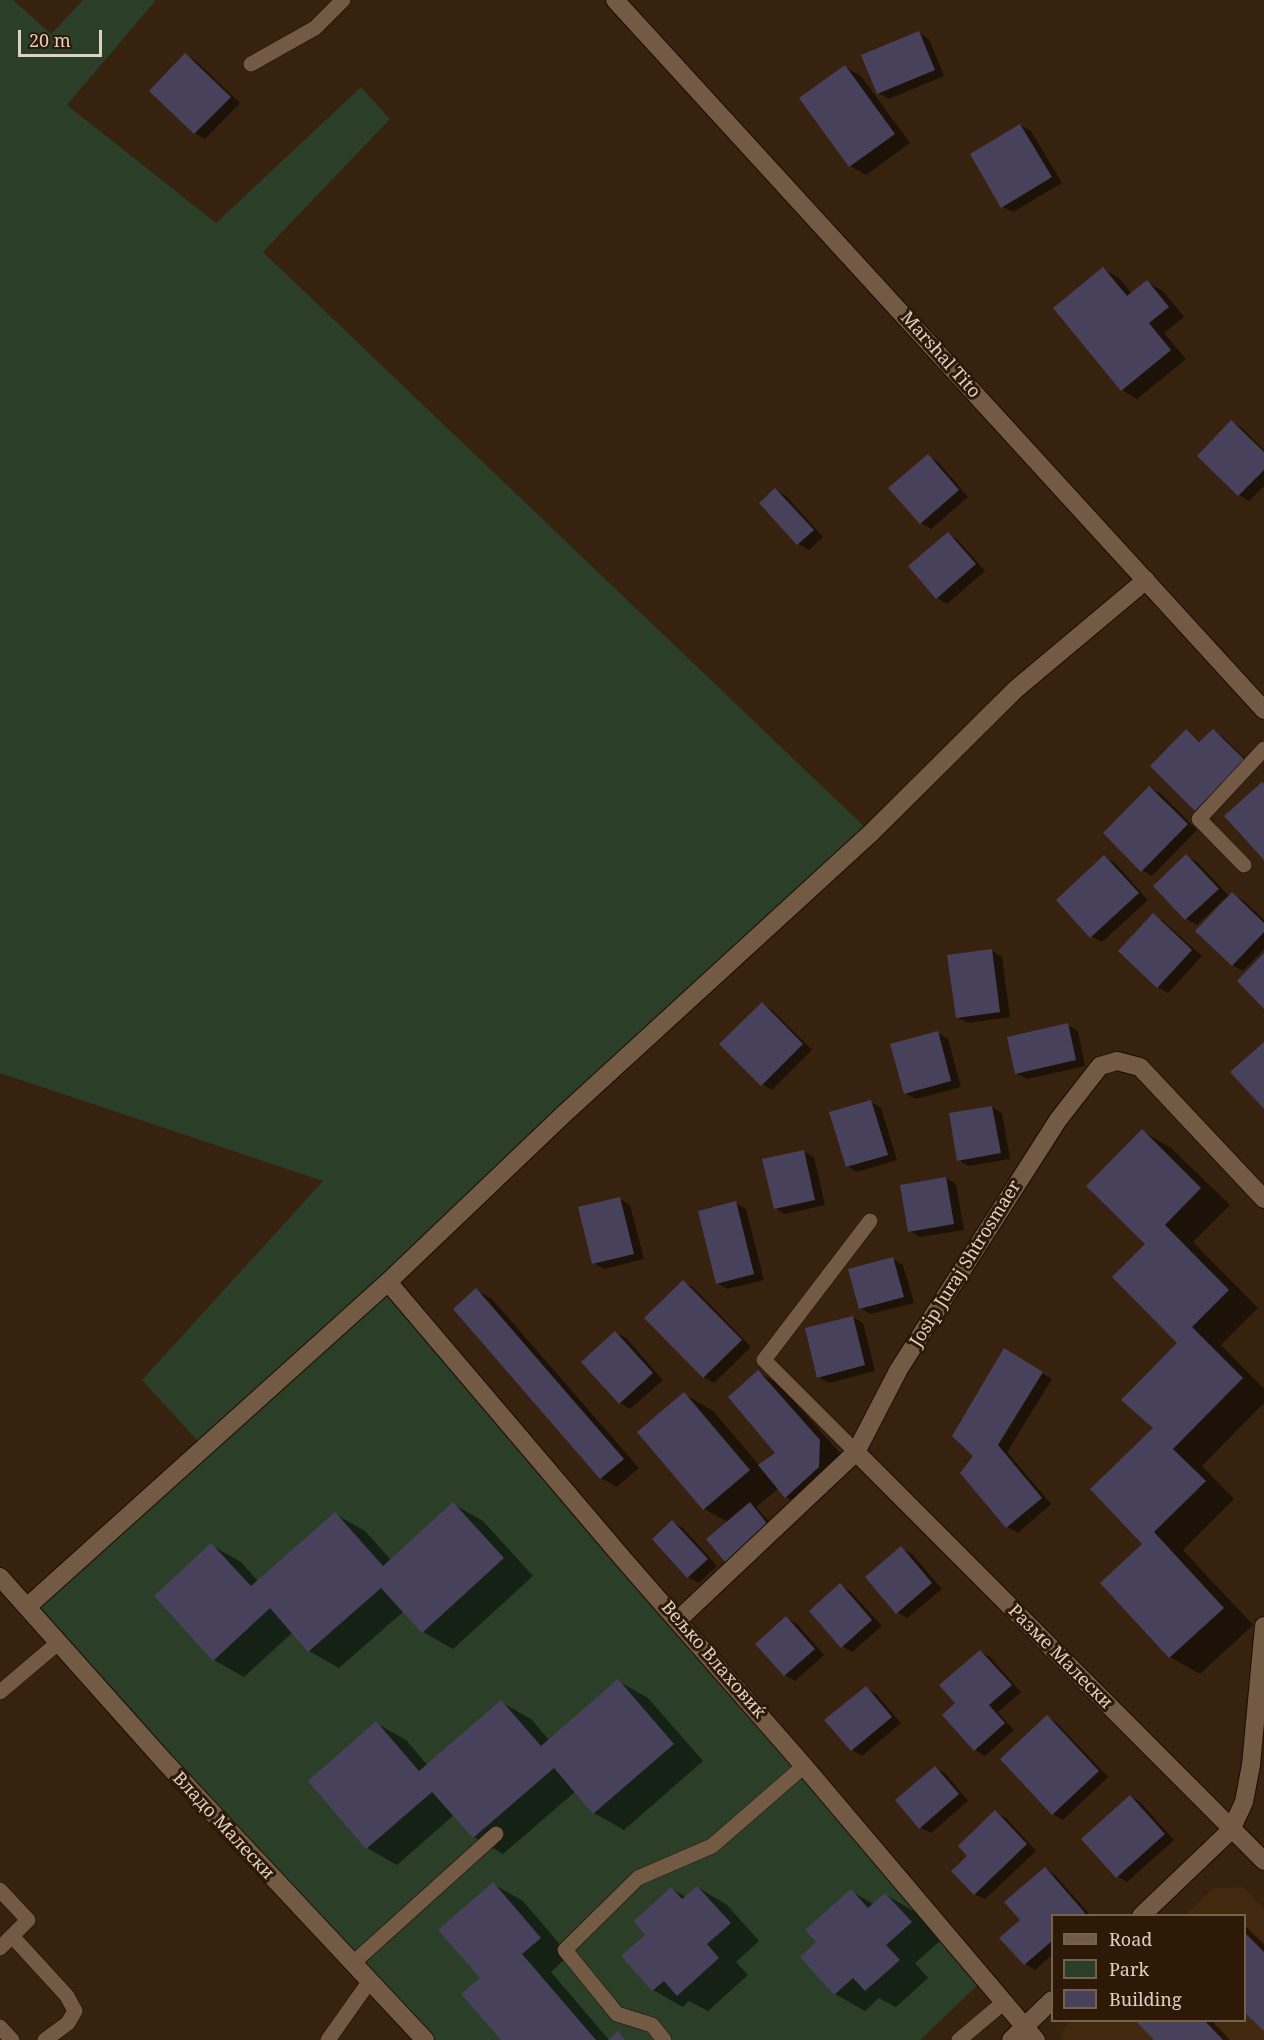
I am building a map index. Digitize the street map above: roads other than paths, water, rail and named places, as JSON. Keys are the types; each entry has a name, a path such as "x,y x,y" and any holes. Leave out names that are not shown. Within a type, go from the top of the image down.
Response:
{"street":[{"name":"Marshal Tito","path":"615,0 1264,710"},
{"path":"27,1607 388,1282 563,1114 871,833 1016,689 1146,580"},
{"name":"Josip Juraj Shtrosmaer","path":"678,1620 856,1452 899,1370 1058,1119 1100,1066 1117,1061 1140,1066 1264,1199"},
{"name":"Вељко Влаховиќ","path":"388,1282 1030,2033"},
{"name":"Разме Малески","path":"856,1452 1264,1861"},
{"name":"Владо Малески","path":"0,1577 164,1761 425,2040"},
{"path":"1143,1914 1231,1830 1244,1802 1251,1765 1264,1626"},
{"path":"1011,2040 1030,2033 1051,2003"}],"lane":[{"path":"251,64 315,28 343,0"},
{"path":"1244,865 1199,819 1264,749"},
{"path":"856,1452 764,1360 870,1221"},
{"path":"0,1692 59,1642"},
{"path":"664,2040 652,2025 617,2014 565,1950 638,1878 712,1846 804,1766"},
{"path":"352,1964 495,1834"},
{"path":"0,1890 28,1920 0,1948"},
{"path":"12,1936 67,1996 75,2011 68,2023 45,2040"},
{"path":"328,2040 369,1982"},
{"path":"959,2040 1003,2002"},
{"path":"0,2027 12,2040"}]}
